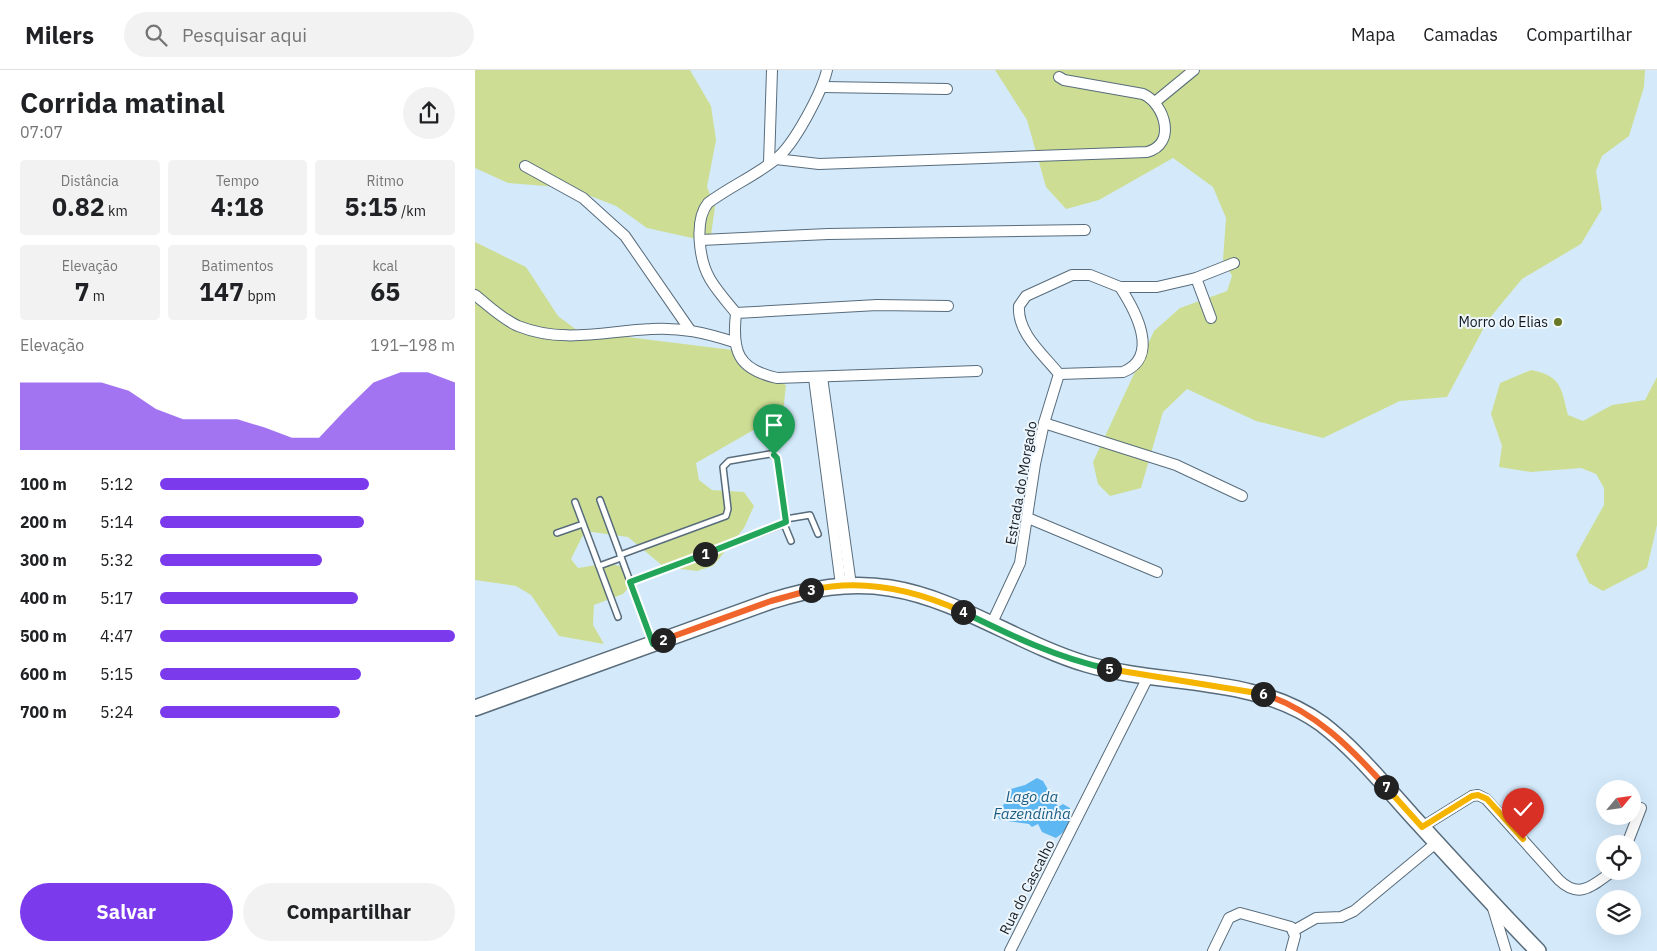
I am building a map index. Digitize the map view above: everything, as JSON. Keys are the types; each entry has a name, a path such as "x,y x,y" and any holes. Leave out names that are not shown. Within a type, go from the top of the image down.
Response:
{"main road":[{"path":"475,708 803,591 846,585 908,591 935,600 1033,644 1087,664 1149,676 1257,692 1291,705 1322,725 1354,752 1491,904 1538,951"}],"street":[{"path":"772,70 773,161"},
{"path":"827,70 822,87 791,141 773,161 708,203 701,214 701,240 704,264 709,278 736,313 734,342 742,361 757,372 777,378 977,371"},
{"path":"1155,102 1194,70"},
{"path":"773,161 819,164 1147,152 1161,146 1165,139 1165,125 1155,102 1143,94 1064,80 1059,77"},
{"path":"822,87 947,90"},
{"path":"525,166 583,198 625,236 690,330"},
{"path":"701,240 828,234 1085,230"},
{"path":"1120,287 1130,302 1144,336 1143,347 1131,369 1123,372 1059,374 1034,344 1021,324 1019,306 1026,296 1063,279 1080,274 1090,275 1120,287 1157,287 1196,278 1234,263"},
{"path":"1196,278 1211,318"},
{"path":"475,294 504,318 517,326 554,336 616,334 650,329 690,330 734,342"},
{"path":"736,313 877,305 948,306"},
{"name":"Estrada do Morgado","path":"991,625 1021,563 1035,464 1044,424 1059,374"},
{"path":"818,378 846,585"},
{"path":"1044,424 1176,465 1242,496"},
{"path":"1028,518 1157,572"},
{"name":"Rua do Cascalho","path":"1010,951 1149,676"},
{"path":"1422,827 1472,796 1478,795 1487,799 1559,880 1572,890 1579,891 1601,880"},
{"path":"1293,932 1316,918 1341,918 1353,911 1437,843"},
{"path":"1491,904 1506,951"},
{"path":"1213,951 1229,918 1233,914 1240,913 1291,927 1295,936 1291,951"}],"lane":[{"path":"599,566 726,516 728,509 723,467 729,461 774,455 777,458 785,522 791,541"},
{"path":"600,500 653,644"},
{"path":"575,502 618,617"},
{"path":"630,582 785,522 810,515 818,534"},
{"path":"557,533 583,524"}],"green space":[{"path":"475,70 690,70 711,106 716,140 707,187 715,207 710,242 647,228 616,206 570,188 508,183 475,168"},
{"path":"995,70 1645,70 1644,87 1629,136 1602,156 1596,171 1602,209 1581,244 1522,279 1488,320 1447,397 1400,401 1323,438 1256,421 1187,389 1163,412 1141,488 1110,496 1098,484 1093,462 1154,331 1180,308 1227,291 1232,276 1223,260 1226,218 1213,187 1173,158 1099,200 1066,209 1046,187 1027,120"},
{"path":"475,242 526,267 558,316 578,331 741,351 759,374 786,385 783,413 696,463 699,480 712,490 744,492 754,506 744,528 713,566 697,571 664,567 628,537 585,531 571,559 578,568 609,563 626,568 634,581 623,594 594,605 593,625 604,644 559,636 531,595 516,586 475,580"},
{"path":"1531,370 1549,376 1554,380 1561,390 1568,415 1583,421 1612,405 1645,400 1657,377 1657,525 1647,568 1603,591 1589,583 1576,555 1604,505 1604,488 1596,474 1581,468 1531,472 1499,467 1502,446 1491,414 1500,383"}],"water":[{"name":"Lago da Fazendinha","path":"1037,778 1043,781 1058,807 1063,804 1070,808 1068,826 1056,838 1042,832 1038,824 1032,827 1029,824 1000,820 996,813 1007,801 1005,798 1011,789 1025,785"}],"place":[{"name":"Morro do Elias","path":"1558,322"}],"route":[{"path":"774,455 777,458 786,519 784,524 630,582 653,644 803,591 851,585 888,587 908,591 962,611 1033,644 1087,664 1113,670 1257,692 1280,700 1322,725 1354,752 1422,827 1472,796 1478,795 1487,799 1523,839"}]}
